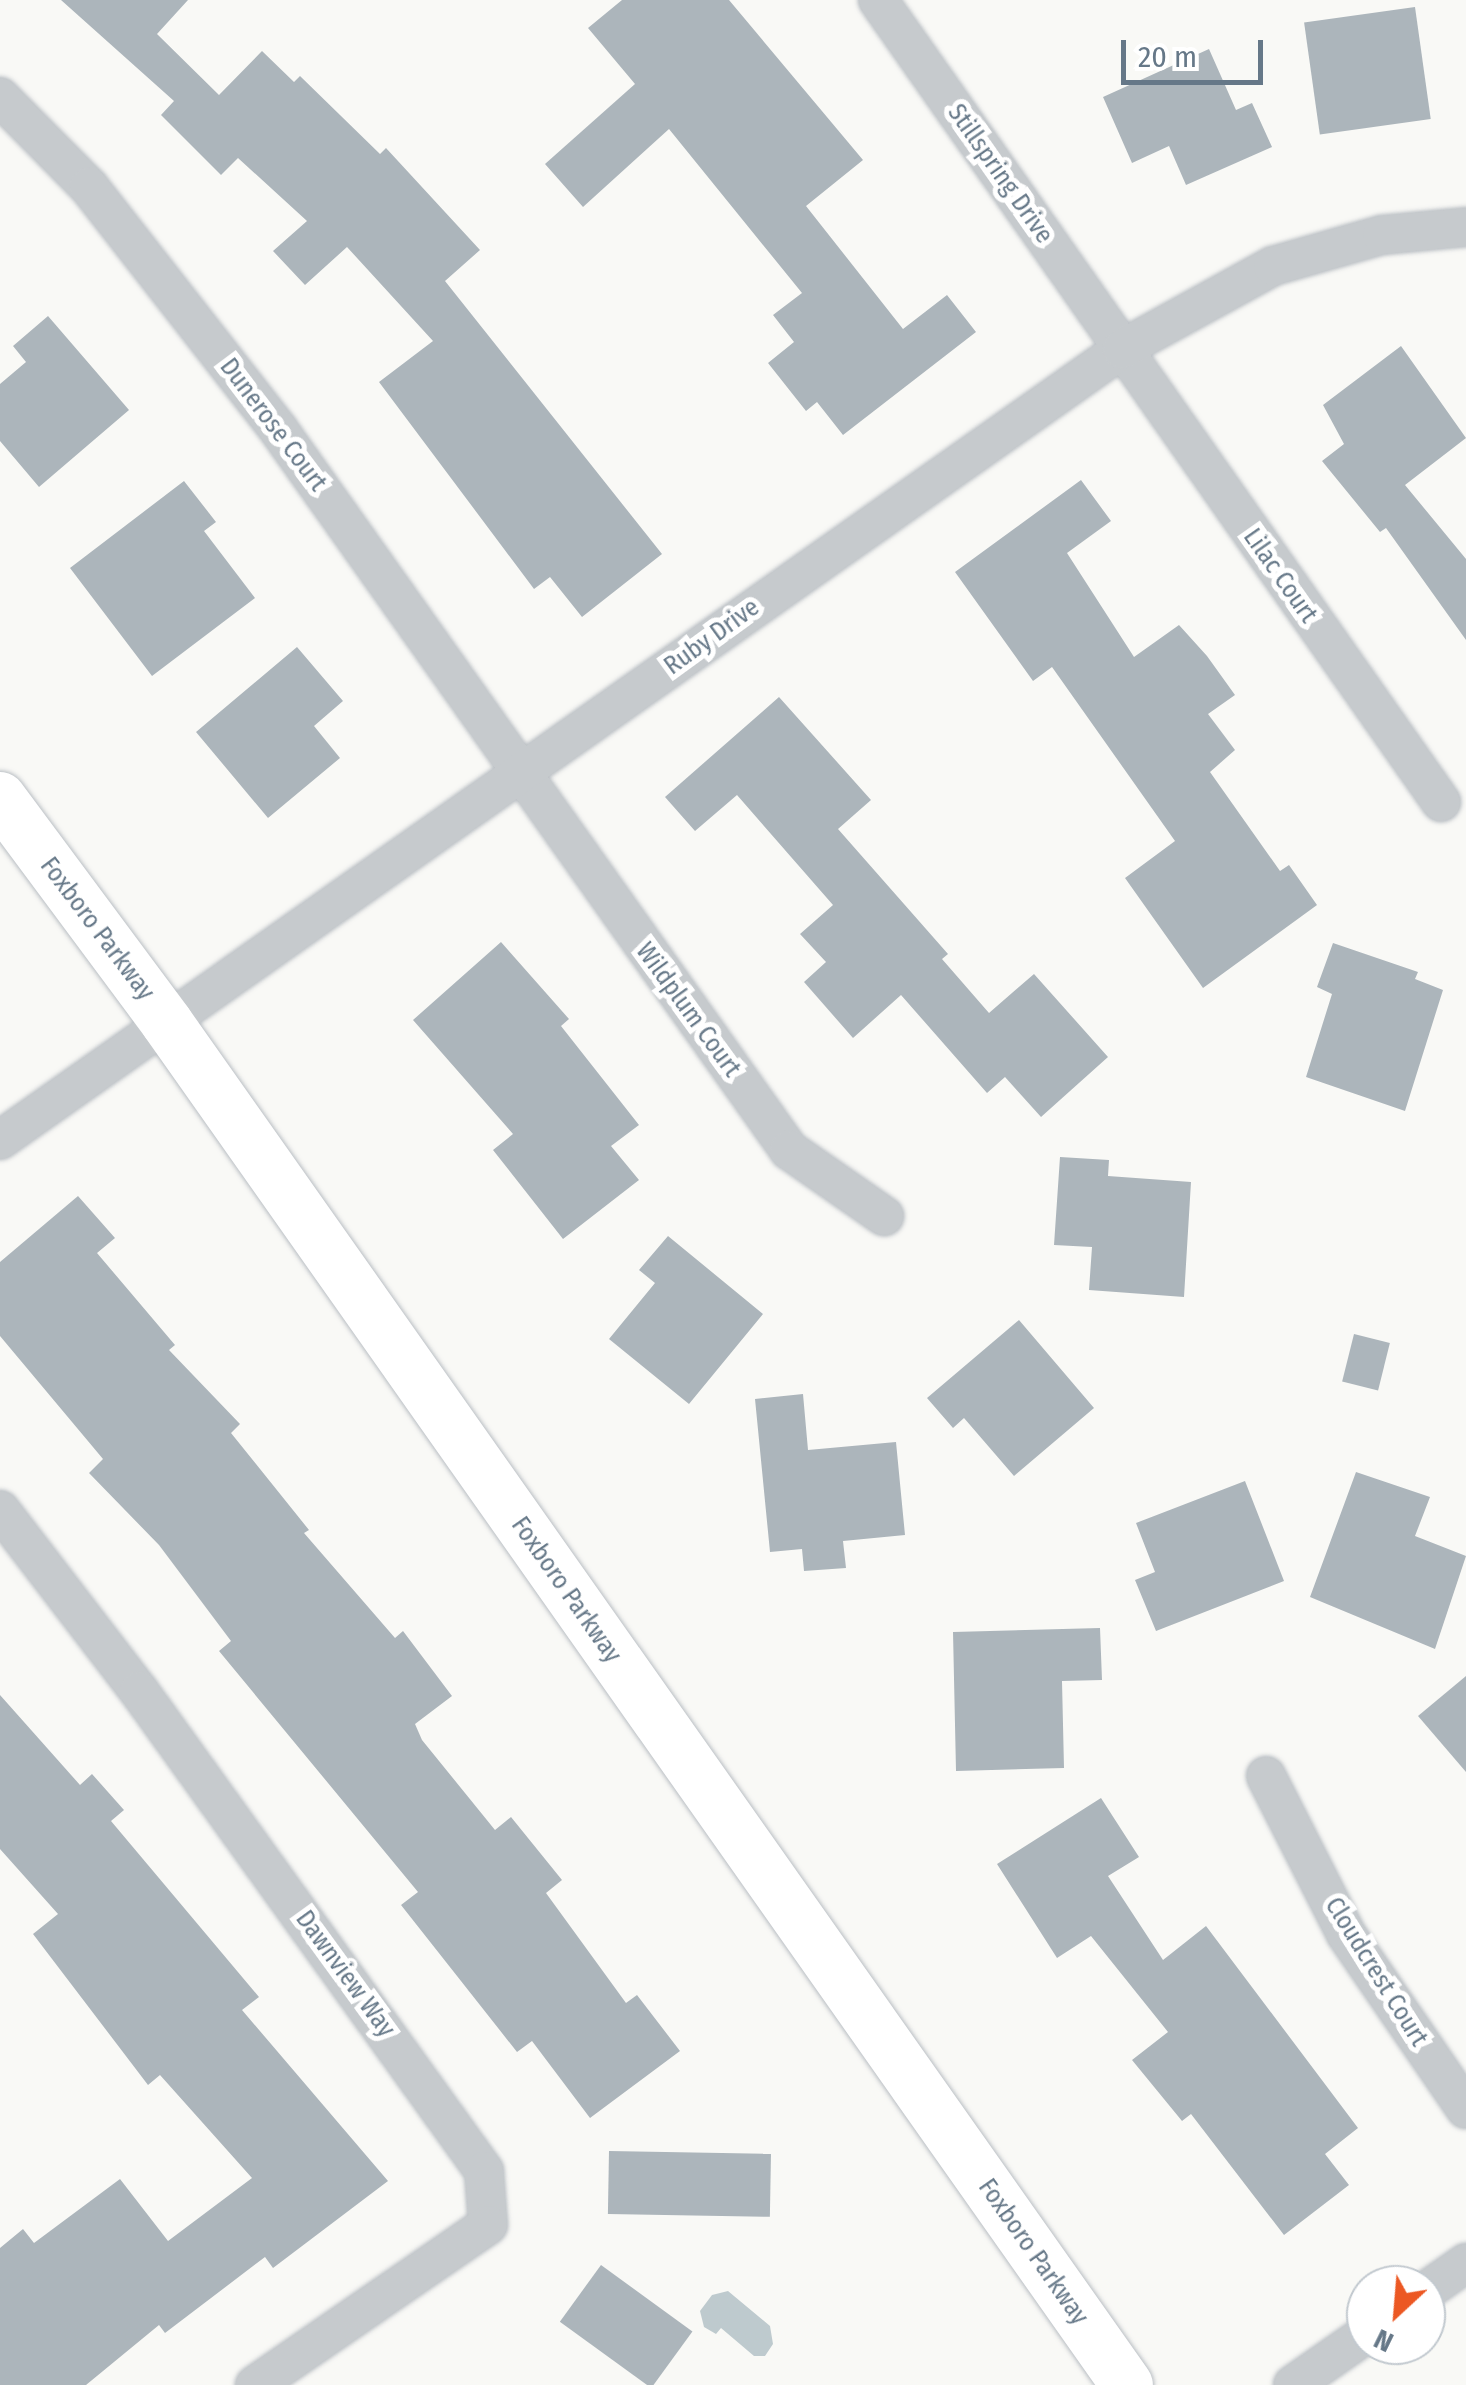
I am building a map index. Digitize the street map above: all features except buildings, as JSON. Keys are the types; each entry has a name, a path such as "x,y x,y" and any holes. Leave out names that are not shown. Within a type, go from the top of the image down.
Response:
{"main road":[{"name":"Foxboro Parkway","path":"0,798 167,1023 1126,2385"}],"street":[{"name":"Stillspring Drive","path":"878,0 1122,349"},
{"name":"Dunerose Court","path":"0,97 89,186 278,429 519,776"},
{"name":"Ruby Drive","path":"0,1140 1122,349 1273,266 1382,235 1466,226"},
{"name":"Lilac Court","path":"1122,349 1440,802"},
{"name":"Wildplum Court","path":"519,776 790,1150 884,1216"},
{"name":"Dawnview Way","path":"0,1510 162,1723 484,2171 488,2225 255,2385"},
{"name":"Cloudcrest Court","path":"1266,1776 1346,1934 1466,2109"},
{"path":"1294,2385 1346,2348"}],"shaded area":[{"path":"728,2291 770,2326 773,2344 765,2356 754,2356 721,2328 716,2334 704,2327 700,2311 712,2295"}]}
